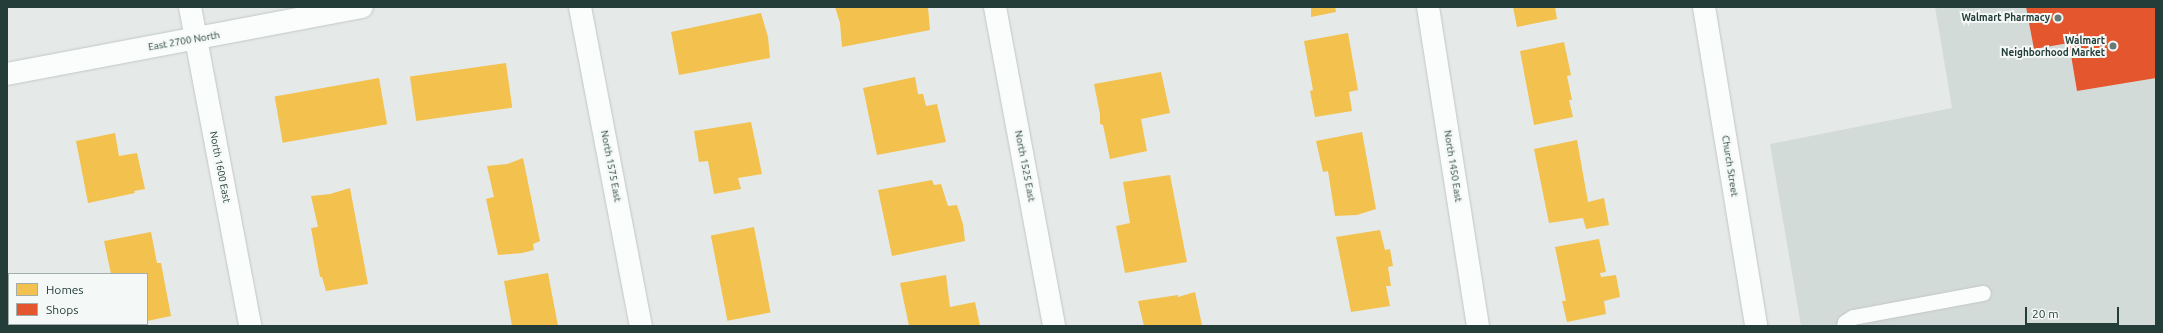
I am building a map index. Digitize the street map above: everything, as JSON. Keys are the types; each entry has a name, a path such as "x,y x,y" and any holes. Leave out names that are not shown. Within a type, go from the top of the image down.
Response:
{"street":[{"name":"North 1600 East","path":"190,7 250,326"},
{"name":"East 2700 North","path":"7,74 362,7"},
{"name":"North 1575 East","path":"580,7 641,326"},
{"name":"North 1525 East","path":"995,7 1054,326"},
{"name":"North 1450 East","path":"1428,7 1478,326"},
{"name":"Church Street","path":"1704,7 1756,326"}],"lane":[{"path":"1848,321 1983,293"}],"shaded area":[{"path":"1935,7 2156,7 2156,326 1801,326 1770,144 1952,108"}],"building: Homes":[{"path":"835,7 928,7 930,30 842,47 840,23"},
{"path":"1311,7 1335,7 1336,12 1311,17"},
{"path":"1513,7 1555,7 1557,19 1517,27"},
{"path":"761,13 768,37 770,58 679,75 671,32"},
{"path":"1348,33 1358,90 1349,92 1352,111 1315,117 1310,91 1313,90 1304,41"},
{"path":"1564,42 1571,75 1567,76 1572,100 1569,100 1573,117 1534,125 1520,51"},
{"path":"506,63 512,108 416,121 410,76"},
{"path":"1161,72 1170,113 1141,119 1147,151 1110,159 1103,125 1100,124 1100,114 1094,84"},
{"path":"915,77 918,94 923,94 926,106 937,104 946,142 877,155 863,88"},
{"path":"379,78 387,124 283,143 275,96"},
{"path":"751,122 762,174 738,178 741,189 714,194 708,161 699,162 694,131"},
{"path":"1362,132 1376,209 1357,215 1335,216 1328,171 1323,172 1316,141"},
{"path":"115,133 119,156 137,153 145,189 134,191 135,193 88,203 76,141"},
{"path":"1577,140 1588,202 1604,198 1609,225 1586,229 1583,218 1549,223 1534,149"},
{"path":"523,158 540,241 533,244 534,250 522,253 498,255 486,199 494,197 487,166 507,164"},
{"path":"1170,175 1187,262 1125,273 1116,226 1130,223 1123,182"},
{"path":"932,180 934,185 941,184 948,206 957,205 963,224 965,241 892,256 878,190"},
{"path":"350,188 368,284 326,291 322,277 320,277 311,228 318,227 311,196 330,194"},
{"path":"754,227 771,312 727,321 711,235"},
{"path":"1380,230 1385,250 1390,249 1393,266 1388,267 1391,286 1386,286 1390,306 1351,312 1336,237"},
{"path":"151,232 157,263 161,263 171,316 148,321 148,273 111,273 104,241"},
{"path":"1599,239 1606,272 1600,273 1601,277 1616,275 1620,297 1604,301 1606,314 1567,322 1562,301 1566,301 1555,247"},
{"path":"548,273 558,326 512,326 504,281"},
{"path":"946,275 950,307 975,302 980,326 909,326 900,283"},
{"path":"1195,292 1202,325 1144,326 1138,301 1178,295 1178,297"}],"building: Shops":[{"name":"Walmart Neighborhood Market","path":"2026,7 2156,7 2156,78 2077,91 2069,43 2034,49"}],"place":[{"name":"Walmart Pharmacy","path":"2058,18"},
{"name":"Walmart Neighborhood Market","path":"2113,46"}]}
